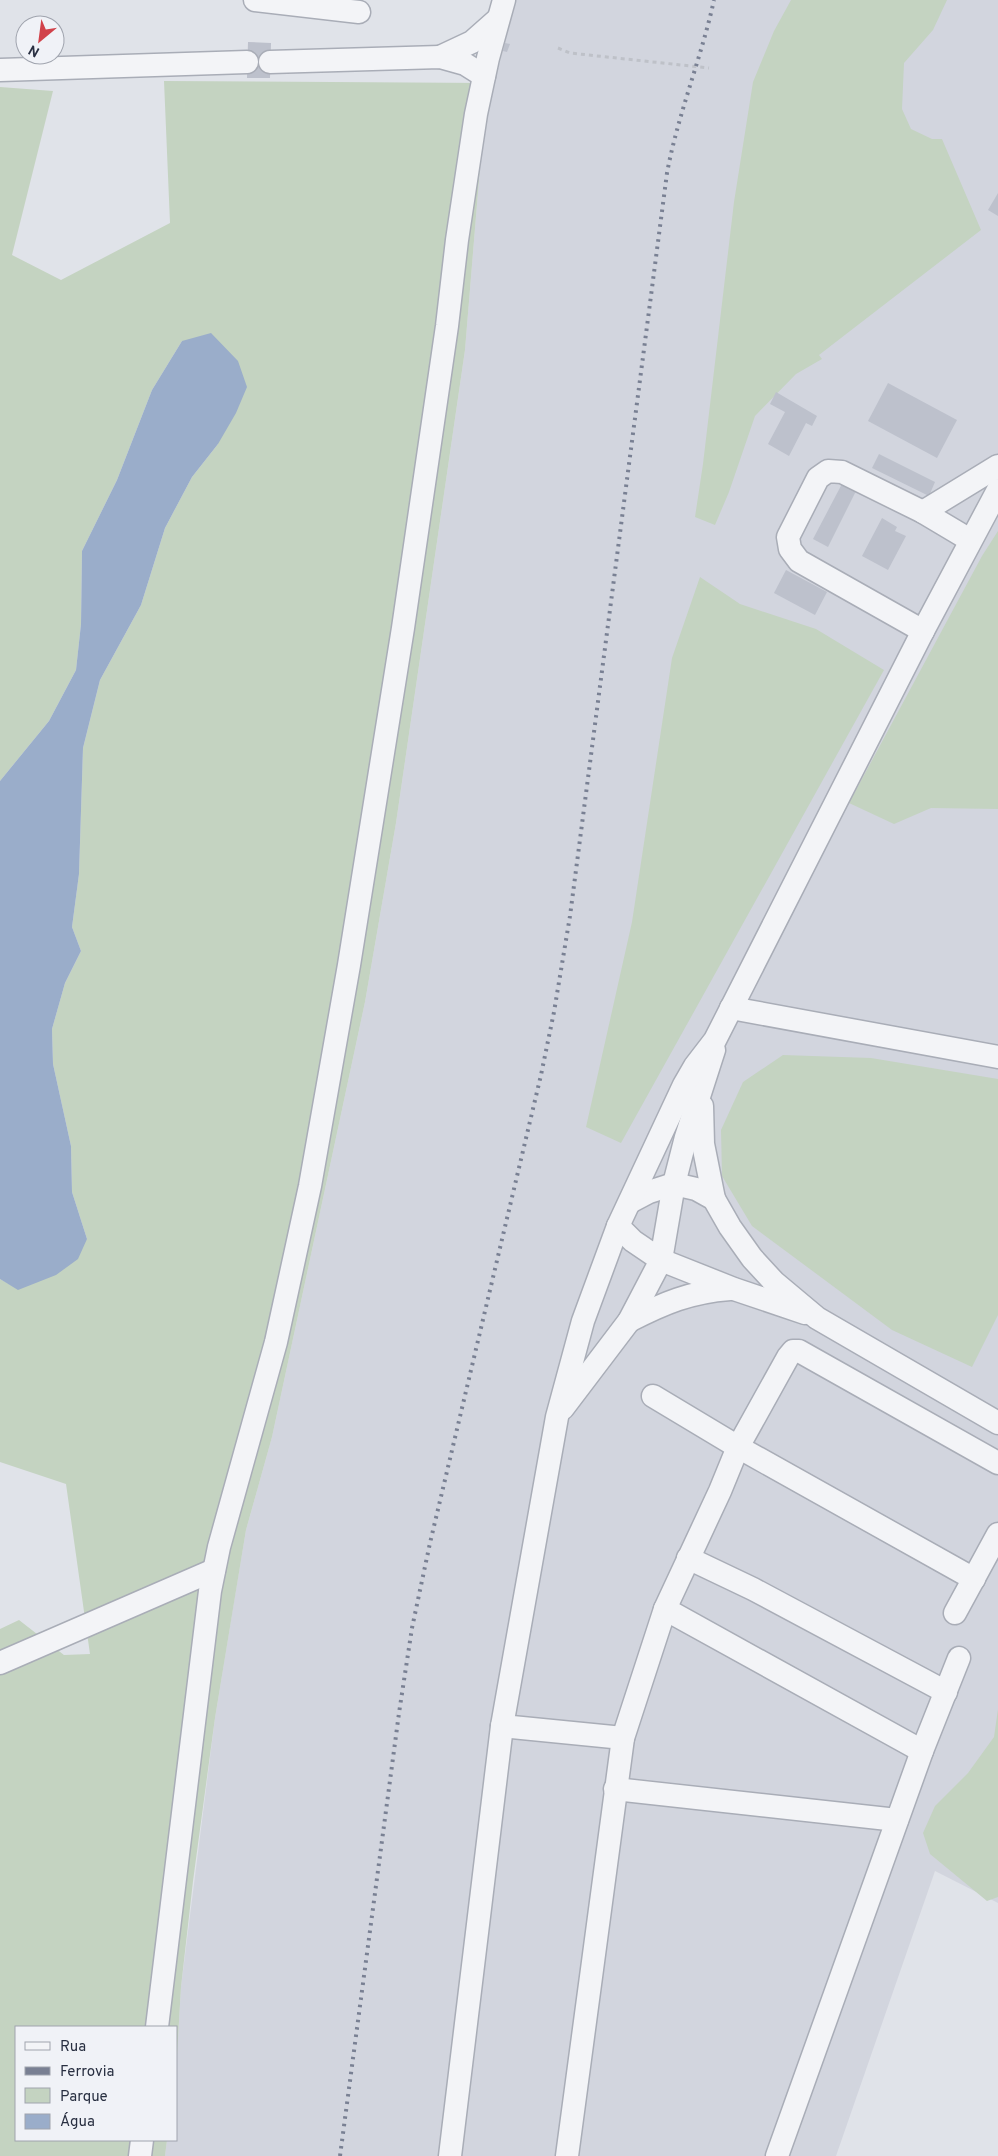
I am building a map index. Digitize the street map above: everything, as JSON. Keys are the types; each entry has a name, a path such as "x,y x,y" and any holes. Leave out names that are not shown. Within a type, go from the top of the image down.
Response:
{"street":[{"path":"255,0 359,12"},
{"path":"440,57 472,42 501,10"},
{"path":"157,2026 190,1767 205,1621 214,1570 274,1350 312,1177 349,965 403,628 447,326 457,240 484,76 501,10"},
{"path":"270,62 440,57 465,64 484,76"},
{"path":"0,70 248,62"},
{"path":"923,512 998,466"},
{"path":"923,631 799,561 790,549 788,536 818,478 828,471 842,472 923,512 970,540"},
{"path":"450,2156 502,1726 556,1417 583,1321 618,1226 684,1085 695,1066 715,1040 923,631 998,490"},
{"path":"731,1008 998,1058"},
{"path":"556,1417 630,1321 661,1260 674,1184 715,1040"},
{"path":"705,1080 701,1115 703,1144 714,1199 730,1227 752,1258 774,1282 817,1318 998,1423"},
{"path":"630,1202 649,1192 674,1184 696,1189 714,1199"},
{"path":"618,1226 632,1242 661,1260 734,1289 817,1318"},
{"path":"630,1321 661,1304 684,1296 704,1291 734,1289"},
{"path":"567,2156 623,1738 665,1609 720,1491 738,1447 788,1357 794,1351 799,1351 998,1463"},
{"path":"653,1396 738,1447 974,1579"},
{"path":"955,1613 998,1534"},
{"path":"688,1558 762,1594 946,1692"},
{"path":"0,1663 214,1570"},
{"path":"665,1609 922,1751"},
{"path":"776,2156 922,1751 959,1658"},
{"path":"502,1726 623,1738"},
{"path":"615,1789 897,1820"},
{"path":"140,2156 142,2141"}],"path":[{"path":"558,48 570,53 709,68"}],"shaded area":[{"path":"516,0 998,0 998,1903 935,1871 836,2156 165,2156 167,2141 178,2141 178,2039 181,1987 215,1718 246,1530 272,1437 365,1002 396,823 465,350 487,83 494,84"}],"green space":[{"path":"791,0 947,0 933,30 904,63 902,109 911,129 932,139 942,139 981,230 819,355 822,359 796,374 755,416 729,492 715,525 695,517 734,202 753,82 774,31"},
{"path":"164,81 487,83 465,350 396,823 365,1002 272,1437 246,1530 215,1718 193,1881 181,1987 178,2039 178,2026 15,2026 15,2141 167,2141 165,2156 0,2156 0,1629 19,1620 64,1655 90,1654 66,1484 0,1462 0,1279 18,1289 87,1239 72,1192 71,1146 53,1064 52,1029 65,983 81,951 72,927 79,874 83,748 100,680 141,605 165,528 192,477 218,444 182,341 152,390 117,480 82,551 81,624 76,670 49,721 0,781 0,87 53,91 12,255 61,280 170,223"},
{"path":"998,531 998,809 931,808 894,824 849,803 982,556"},
{"path":"700,577 740,604 816,629 884,670 621,1143 586,1127 632,922 672,658"},
{"path":"783,1055 871,1058 998,1079 998,1315 972,1367 892,1330 752,1226 722,1176 721,1130 743,1082"},
{"path":"998,1709 998,1897 987,1901 930,1854 923,1833 935,1806 968,1773 994,1737"}],"water":[{"path":"211,333 238,361 247,387 236,413 218,444 192,477 165,528 141,605 100,680 83,748 79,874 72,927 81,951 65,983 52,1029 53,1064 71,1146 72,1192 87,1239 78,1259 56,1275 18,1290 0,1279 0,781 49,721 76,670 81,624 82,551 117,480 152,390 182,341"}],"building":[{"path":"248,42 271,43 270,78 247,78"},
{"path":"505,43 510,44 507,52 503,51"},
{"path":"998,193 998,216 988,210"},
{"path":"888,383 957,420 937,458 868,421"},
{"path":"776,392 817,416 812,426 806,423 789,456 768,444 785,412 770,404"},
{"path":"879,454 935,482 929,496 872,468"},
{"path":"844,480 858,487 828,547 813,539"},
{"path":"882,518 897,527 895,531 906,536 888,570 862,556"},
{"path":"786,570 827,592 815,615 774,593"}],"railway":[{"path":"340,2156 412,1628 430,1543 541,1075 554,1012 570,916 667,173 677,129 703,44 714,0"}]}
